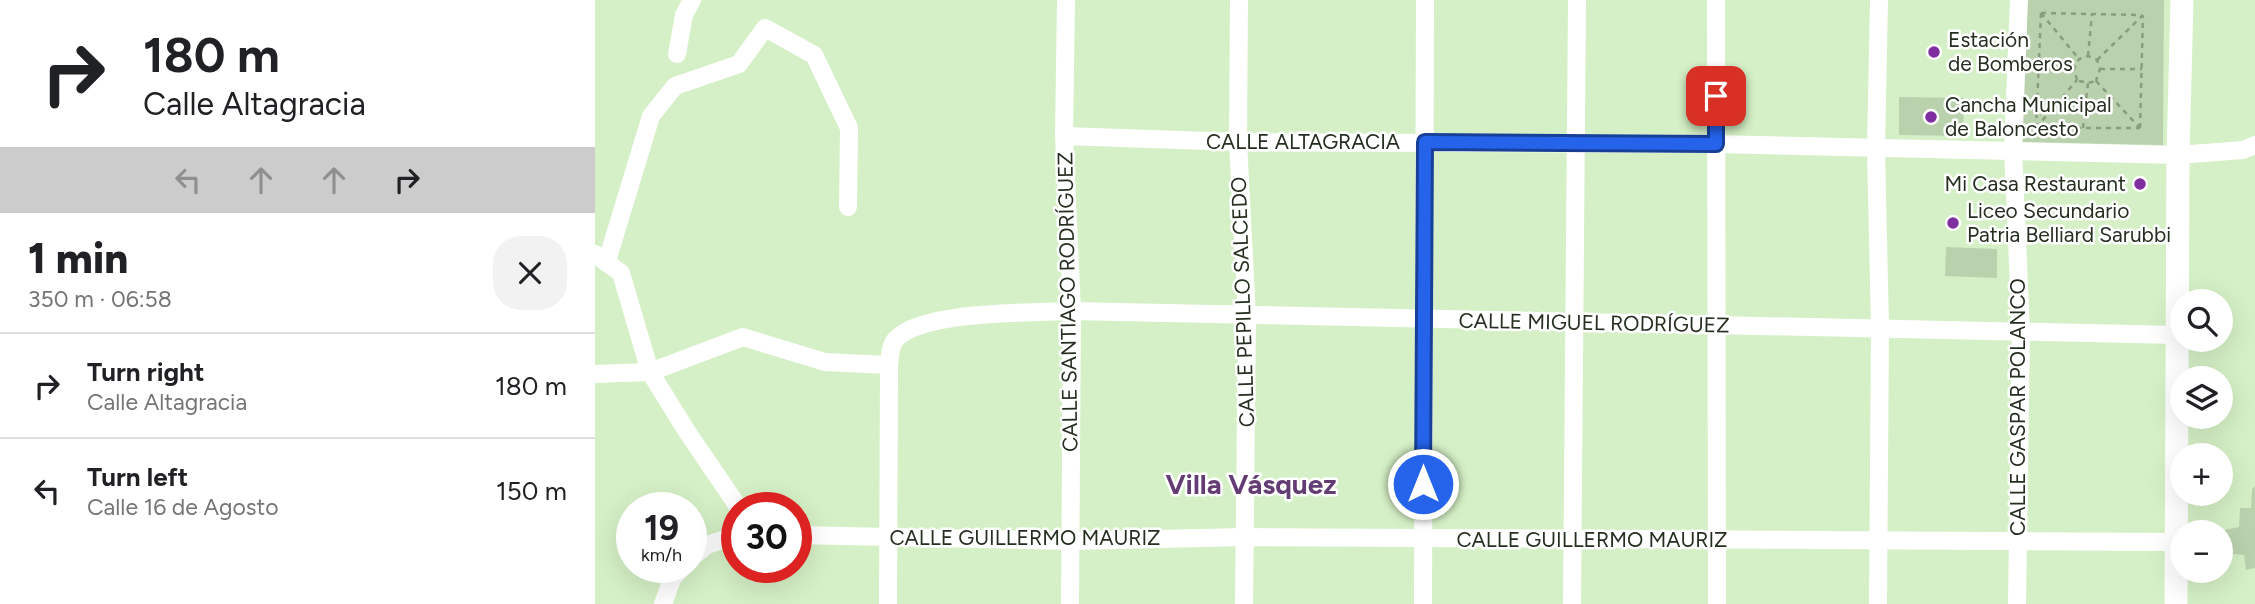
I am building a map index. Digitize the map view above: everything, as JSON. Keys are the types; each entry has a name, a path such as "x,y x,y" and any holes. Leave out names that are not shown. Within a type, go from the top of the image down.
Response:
{"main road":[{"path":"2178,289 2182,0"},
{"path":"2177,520 2178,352"},
{"path":"2176,583 2176,604"}],"street":[{"path":"677,54 683,19 692,0"},
{"name":"CALLE SANTIAGO RODRÍGUEZ","path":"1066,0 1064,136 1072,311 1070,604"},
{"name":"CALLE PEPILLO SALCEDO","path":"1239,0 1238,142 1247,316 1244,604"},
{"path":"1423,604 1426,0"},
{"path":"1572,604 1577,0"},
{"path":"1716,0 1717,604"},
{"path":"1878,604 1880,328 1876,149 1879,0"},
{"name":"CALLE GASPAR POLANCO","path":"2017,604 2021,331 2013,150 2019,0"},
{"path":"728,492 650,372 622,275 601,258 651,116 675,86 739,64 765,27 814,55 849,128 851,138 848,207"},
{"name":"CALLE ALTAGRACIA","path":"1064,136 1238,142 1716,144 2178,155 2243,150 2255,145"},
{"name":"CALLE MIGUEL RODRÍGUEZ","path":"890,365 892,344 912,329 955,318 1072,311 2170,335"},
{"path":"595,374 650,372 743,337 825,362 890,365 888,604"},
{"name":"CALLE GUILLERMO MAURIZ","path":"812,535 1071,541 1245,537 2170,542"},
{"path":"663,604 671,583"}],"path":[{"path":"2041,13 2143,15"},
{"path":"2041,13 2079,59"},
{"path":"2036,128 2041,13"},
{"path":"2088,56 2092,13"},
{"path":"2097,60 2143,15"},
{"path":"2140,128 2143,15"},
{"path":"2077,80 2074,69 2079,59 2088,56 2097,60 2100,69 2096,81"},
{"path":"2038,69 2074,69"},
{"path":"2100,69 2142,69"},
{"path":"2036,128 2077,80"},
{"path":"2077,80 2088,83 2096,81"},
{"path":"2096,81 2140,128"},
{"path":"2083,128 2088,83"},
{"path":"2036,128 2140,128"}],"green space":[{"path":"2024,0 2164,0 2163,145 2023,142"},
{"name":"Cancha Municipal de Baloncesto","path":"1899,97 1964,98 1963,136 1899,135"},
{"path":"1946,247 1997,249 1997,278 1945,276"},
{"path":"2255,486 2255,568 2246,570 2244,555 2233,554 2233,528 2239,527 2240,508 2251,508 2252,489"}],"place":[{"name":"Estación de Bomberos","path":"1934,52"},
{"name":"Cancha Municipal de Baloncesto","path":"1931,117"},
{"name":"Mi Casa Restaurant","path":"2140,184"},
{"name":"Liceo Secundario Patria Belliard Sarubbi","path":"1953,223"}],"district":[{"name":"Villa Vásquez","path":"1251,484"}],"route":[{"path":"1423,484 1425,142 1716,144 1716,96"}]}
